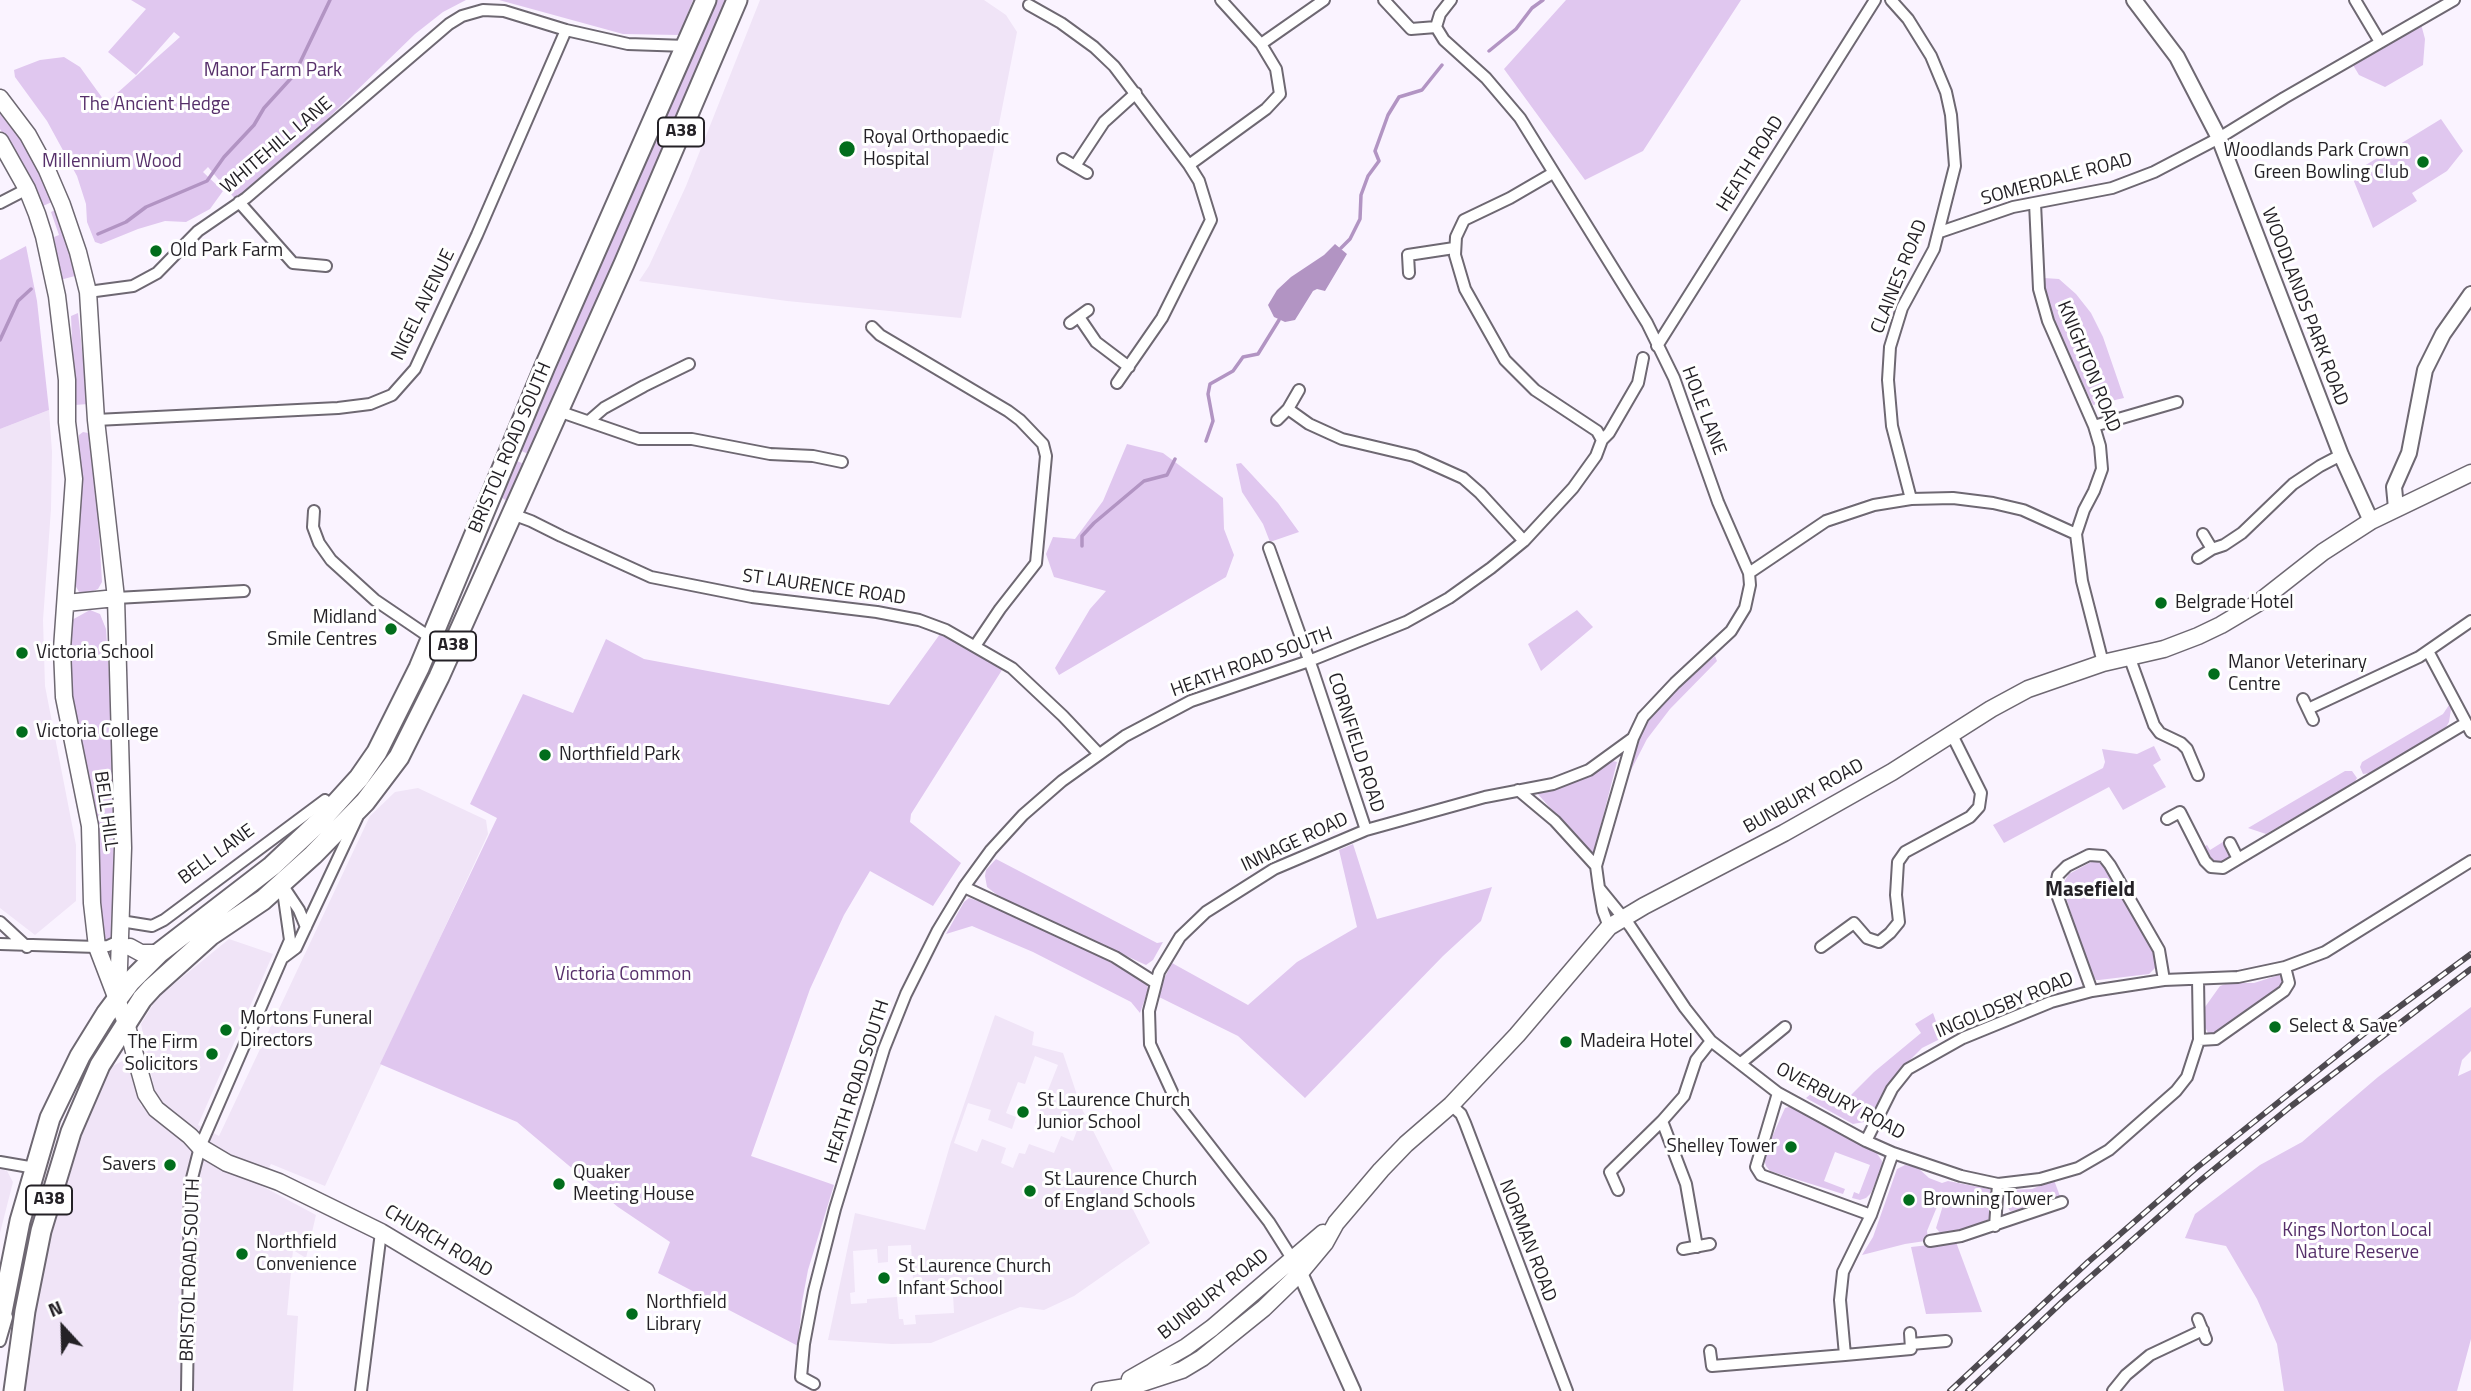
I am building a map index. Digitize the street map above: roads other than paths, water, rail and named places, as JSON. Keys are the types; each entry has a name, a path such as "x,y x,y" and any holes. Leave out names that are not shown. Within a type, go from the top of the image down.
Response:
{"highway":[{"name":"BRISTOL ROAD SOUTH","path":"272,866 320,821 359,778 377,752 432,638 579,287 706,0"},
{"name":"BRISTOL ROAD SOUTH","path":"282,884 365,802 392,768 409,739 630,252 737,0"},
{"path":"511,449 520,458 540,454"},
{"path":"488,503 512,514"},
{"path":"272,866 282,884"},
{"name":"A38","path":"0,1322 20,1221 35,1168 50,1118 79,1056 130,982 159,953 272,866"},
{"name":"A38","path":"14,1391 32,1273 56,1176 100,1065 142,999 178,963 282,884"},
{"path":"35,1168 47,1168 69,1117 86,1096"}],"main road":[{"name":"BELL HILL","path":"0,98 28,135 47,170 78,252 88,292 96,420 116,598 122,772 122,878 130,1017"},
{"name":"BELL HILL","path":"0,141 27,189 44,236 57,296 67,380 67,422 74,479 62,649 64,697 90,826 92,903 97,947 117,999"},
{"path":"57,296 88,292"},
{"path":"67,422 96,420"},
{"name":"BUNBURY ROAD","path":"1105,1390 1160,1378 1202,1358 1264,1308 1296,1266 1325,1243 1336,1223 1406,1144 1451,1105 1517,1035 1609,928 1784,834 2028,689 2103,663 2164,649 2221,625 2258,603 2323,552 2371,521 2471,473"},
{"path":"66,603 116,598"},
{"name":"BELL HILL","path":"117,999 127,922 122,878"},
{"path":"125,943 141,953 159,953"},
{"path":"117,999 130,1017 146,1094 156,1109 200,1147"},
{"name":"CHURCH ROAD","path":"200,1147 227,1163 279,1182 381,1231 646,1391"}],"street":[{"path":"1189,165 1266,109 1280,94 1276,69 1261,44 1221,0"},
{"path":"1261,44 1324,0"},
{"path":"1384,0 1411,29 1436,27 1440,14 1451,0"},
{"name":"HEATH ROAD","path":"1657,346 1875,0"},
{"name":"CLAINES ROAD","path":"1891,0 1908,19 1931,56 1946,92 1951,115 1955,166 1934,249 1902,308 1890,347 1888,380 1892,426 1911,499"},
{"name":"WOODLANDS PARK ROAD","path":"2134,0 2177,57 2219,138 2341,456 2371,521"},
{"path":"2355,0 2380,42"},
{"name":"SOMERDALE ROAD","path":"1940,232 2013,207 2112,188 2154,172 2219,138 2454,0"},
{"path":"1029,5 1061,23 1094,47 1114,66 1189,165 1199,181 1211,220 1162,318 1117,383"},
{"name":"WHITEHILL LANE","path":"88,292 133,286 157,274 198,231 239,202 449,24 462,16 483,10 504,11 566,30 628,44 687,46"},
{"name":"HOLE LANE","path":"1436,27 1444,40 1486,78 1520,118 1647,323 1674,378 1718,502 1749,573"},
{"name":"NIGEL AVENUE","path":"96,420 338,408 370,404 391,395 415,369 477,235 566,30"},
{"path":"1075,166 1104,122 1136,93"},
{"path":"1063,159 1087,173"},
{"path":"1553,173 1464,220 1454,248 1465,289 1499,352 1535,390 1597,431 1602,440"},
{"path":"0,203 27,189"},
{"path":"239,202 293,263 326,267"},
{"name":"KNIGHTON ROAD","path":"2035,203 2039,289 2048,321 2094,426 2100,446 2102,469 2076,534 2082,581 2103,663"},
{"path":"1409,272 1408,255 1454,248"},
{"path":"2396,508 2394,487 2409,453 2425,370 2443,334 2471,294"},
{"path":"1079,317 1096,342 1129,367"},
{"path":"872,327 880,335 1008,411 1043,444 1046,456 1036,564 1000,608 975,646"},
{"name":"HEATH ROAD SOUTH","path":"814,1384 801,1377 814,1291 884,1049 906,994 938,930 991,850 1023,815 1062,781 1125,736 1191,701 1310,661 1406,622 1450,598 1524,541 1573,488 1596,456 1602,440 1609,433 1638,383 1643,358"},
{"path":"589,421 604,408 689,364"},
{"path":"1277,420 1288,409 1299,390"},
{"path":"2094,426 2176,402"},
{"path":"1288,409 1308,424 1342,439 1414,456 1456,474 1472,485 1524,541"},
{"path":"558,411 639,439 692,439 770,454 813,456 842,462"},
{"path":"2198,558 2242,533 2293,484 2341,456"},
{"path":"1609,928 1603,911 1596,866 1633,738 1643,717 1731,631 1745,608 1750,585 1749,573 1826,521 1874,505 1911,499 1953,498 1993,503 2023,510 2076,534"},
{"path":"314,511 313,527 319,543 331,560 375,600 432,638"},
{"name":"ST LAURENCE ROAD","path":"512,514 651,577 752,597 877,612 919,620 946,630 1012,668 1099,754"},
{"path":"300,524 313,527"},
{"path":"2203,534 2212,549"},
{"name":"CORNFIELD ROAD","path":"1269,548 1366,830"},
{"path":"116,598 244,592"},
{"path":"2308,710 2428,651 2471,621"},
{"path":"2167,819 2180,812 2205,861 2211,867 2223,868 2468,728 2428,651"},
{"path":"2129,656 2154,725 2160,733 2181,743 2187,749 2198,775"},
{"path":"1821,947 1854,923 1867,938 1879,942 1890,933 1899,922 1896,895 1898,862 1905,852 1970,817 1979,807 1981,793 1951,733"},
{"name":"INNAGE ROAD","path":"1296,1266 1269,1222 1178,1105 1150,1044 1149,1011 1159,972 1180,937 1206,912 1274,869 1366,830 1430,811 1553,784 1588,770 1633,738"},
{"path":"1518,790 1555,821 1596,866"},
{"name":"BELL LANE","path":"127,922 152,926 164,920 325,800"},
{"name":"BRISTOL ROAD SOUTH","path":"284,957 296,948 365,802"},
{"path":"2183,848 2194,841"},
{"path":"2230,843 2238,859"},
{"path":"2092,991 2055,888 2058,875 2067,866 2089,855 2103,856 2110,865 2159,950 2164,980"},
{"name":"INGOLDSBY ROAD","path":"1866,1141 1892,1089 1908,1069 1963,1038 2051,1002 2092,991 2164,980 2238,977 2285,967 2325,953 2471,861"},
{"path":"282,884 299,910 306,927"},
{"name":"BRISTOL ROAD SOUTH","path":"187,1391 190,1186 200,1147 290,940 282,884"},
{"path":"964,887 1115,957 1156,983"},
{"path":"1600,888 1624,919"},
{"name":"OVERBURY ROAD","path":"1624,919 1711,1041 1778,1093 1893,1153 1961,1176 1998,1184 2040,1179 2078,1168 2109,1150 2176,1091 2187,1077 2199,1040 2198,979"},
{"path":"0,922 27,947"},
{"path":"0,944 27,947 97,947 125,943"},
{"path":"2199,1040 2216,1039 2284,991 2289,983 2285,967"},
{"path":"1741,1063 1785,1027"},
{"path":"1618,1189 1610,1172 1684,1096 1696,1060 1711,1041"},
{"path":"1778,1093 1756,1167 1762,1175 1871,1215"},
{"name":"NORMAN ROAD","path":"1451,1105 1461,1114 1465,1123 1567,1391"},
{"path":"1662,1121 1686,1184 1697,1247"},
{"path":"1845,1355 1840,1300 1843,1272 1871,1215 1893,1153"},
{"path":"0,1162 35,1168"},
{"path":"1995,1226 1998,1184"},
{"path":"1930,1241 1962,1236 2062,1202"},
{"path":"361,1391 381,1231"},
{"path":"1683,1249 1710,1244"},
{"path":"1296,1266 1353,1391"},
{"path":"0,1341 16,1272 32,1273"},
{"path":"2113,1391 2126,1375 2150,1355 2202,1329"},
{"path":"1710,1351 1712,1366 1911,1349 1911,1339 1946,1341"}],"waterway":[{"path":"98,234 126,222 146,207 207,181 224,157 254,125 264,108 294,75 330,0"},
{"path":"1489,51 1516,29 1532,8 1543,0"},
{"path":"1341,248 1350,239 1360,219 1361,195 1368,176 1379,161 1375,151 1388,115 1399,97 1422,90 1442,65"},
{"path":"0,340 18,301 31,289"},
{"path":"1206,441 1213,421 1208,394 1210,384 1233,371 1243,357 1258,354 1279,320"},
{"path":"1082,546 1082,536 1094,523 1144,481 1167,475 1175,459"}],"railway":[{"path":"1950,1391 2088,1262 2195,1169 2380,1021 2471,954"},
{"path":"1968,1391 2062,1302 2196,1184 2290,1107 2471,969"}],"place":[{"name":"Royal Orthopaedic Hospital","path":"847,149"},
{"name":"Woodlands Park Crown Green Bowling Club","path":"2423,162"},
{"name":"Old Park Farm","path":"156,251"},
{"name":"Belgrade Hotel","path":"2161,603"},
{"name":"Midland Smile Centres","path":"391,629"},
{"name":"Victoria School","path":"22,653"},
{"name":"Manor Veterinary Centre","path":"2214,674"},
{"name":"Victoria College","path":"22,732"},
{"name":"Northfield Park","path":"545,755"},
{"name":"Select & Save","path":"2275,1027"},
{"name":"Mortons Funeral Directors","path":"226,1030"},
{"name":"Madeira Hotel","path":"1566,1042"},
{"name":"The Firm Solicitors","path":"212,1054"},
{"name":"St Laurence Church Junior School","path":"1023,1112"},
{"name":"Shelley Tower","path":"1791,1147"},
{"name":"Savers","path":"170,1165"},
{"name":"Quaker Meeting House","path":"559,1184"},
{"name":"St Laurence Church of England Schools","path":"1030,1191"},
{"name":"Browning Tower","path":"1909,1200"},
{"name":"Northfield Convenience","path":"242,1254"},
{"name":"St Laurence Church Infant School","path":"884,1278"},
{"name":"Northfield Library","path":"632,1314"}],"district":[{"name":"Masefield","path":"2090,891"}],"park label":[{"name":"Manor Farm Park","path":"273,71"},
{"name":"The Ancient Hedge","path":"155,105"},
{"name":"Millennium Wood","path":"112,162"},
{"name":"Victoria Common","path":"623,975"},
{"name":"Kings Norton Local Nature Reserve","path":"2357,1242"}]}
